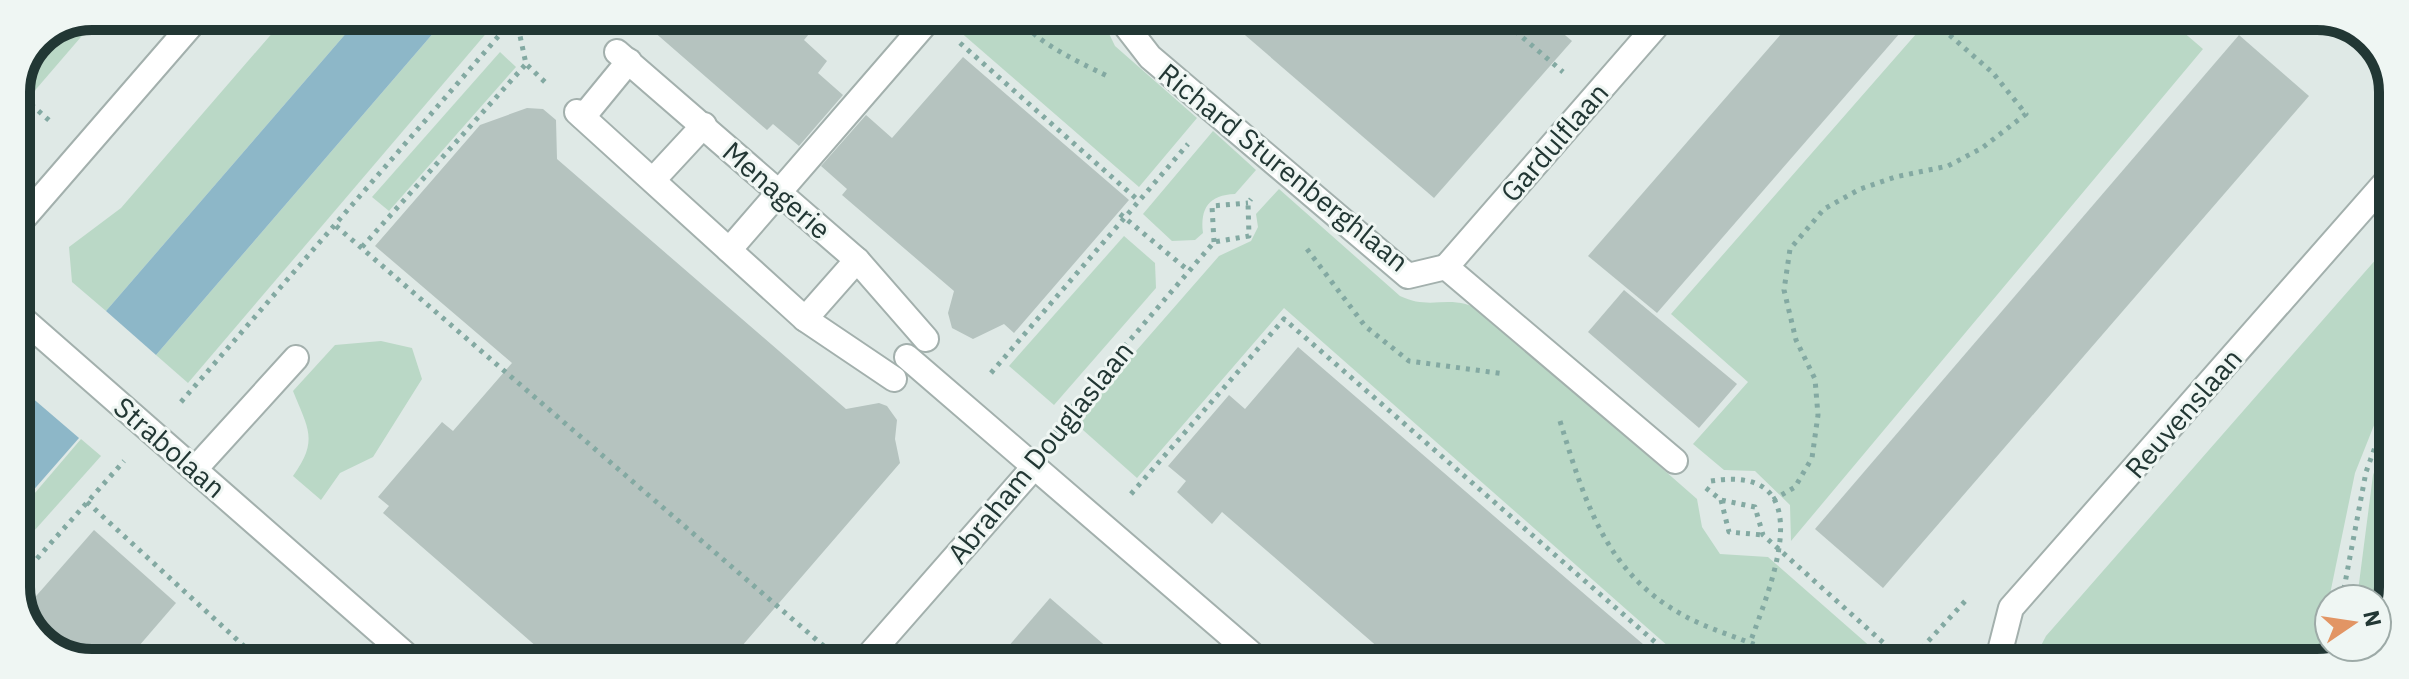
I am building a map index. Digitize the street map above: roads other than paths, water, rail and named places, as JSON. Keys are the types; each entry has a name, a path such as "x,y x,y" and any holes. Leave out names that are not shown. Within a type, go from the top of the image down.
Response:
{"street":[{"path":"30,211 187,30"},
{"path":"729,250 920,30"},
{"name":"Richard Sturenberghlaan","path":"1133,30 1150,57 1408,276 1446,267 1675,461"},
{"name":"Gardulflaan","path":"1446,267 1652,30"},
{"name":"Menagerie","path":"653,180 584,103 623,57 857,260 926,339"},
{"path":"704,125 653,180 805,319 894,379"},
{"name":"Reuvenslaan","path":"2001,649 2011,608 2379,190"},
{"path":"805,319 857,260"},
{"name":"Strabolaan","path":"30,325 399,649"},
{"path":"907,357 1246,649"},
{"path":"195,469 296,358"},
{"name":"Abraham Douglaslaan","path":"875,649 1034,467"}],"water":[{"path":"349,30 436,30 156,355 106,311"},
{"path":"30,396 79,438 30,494"}]}
